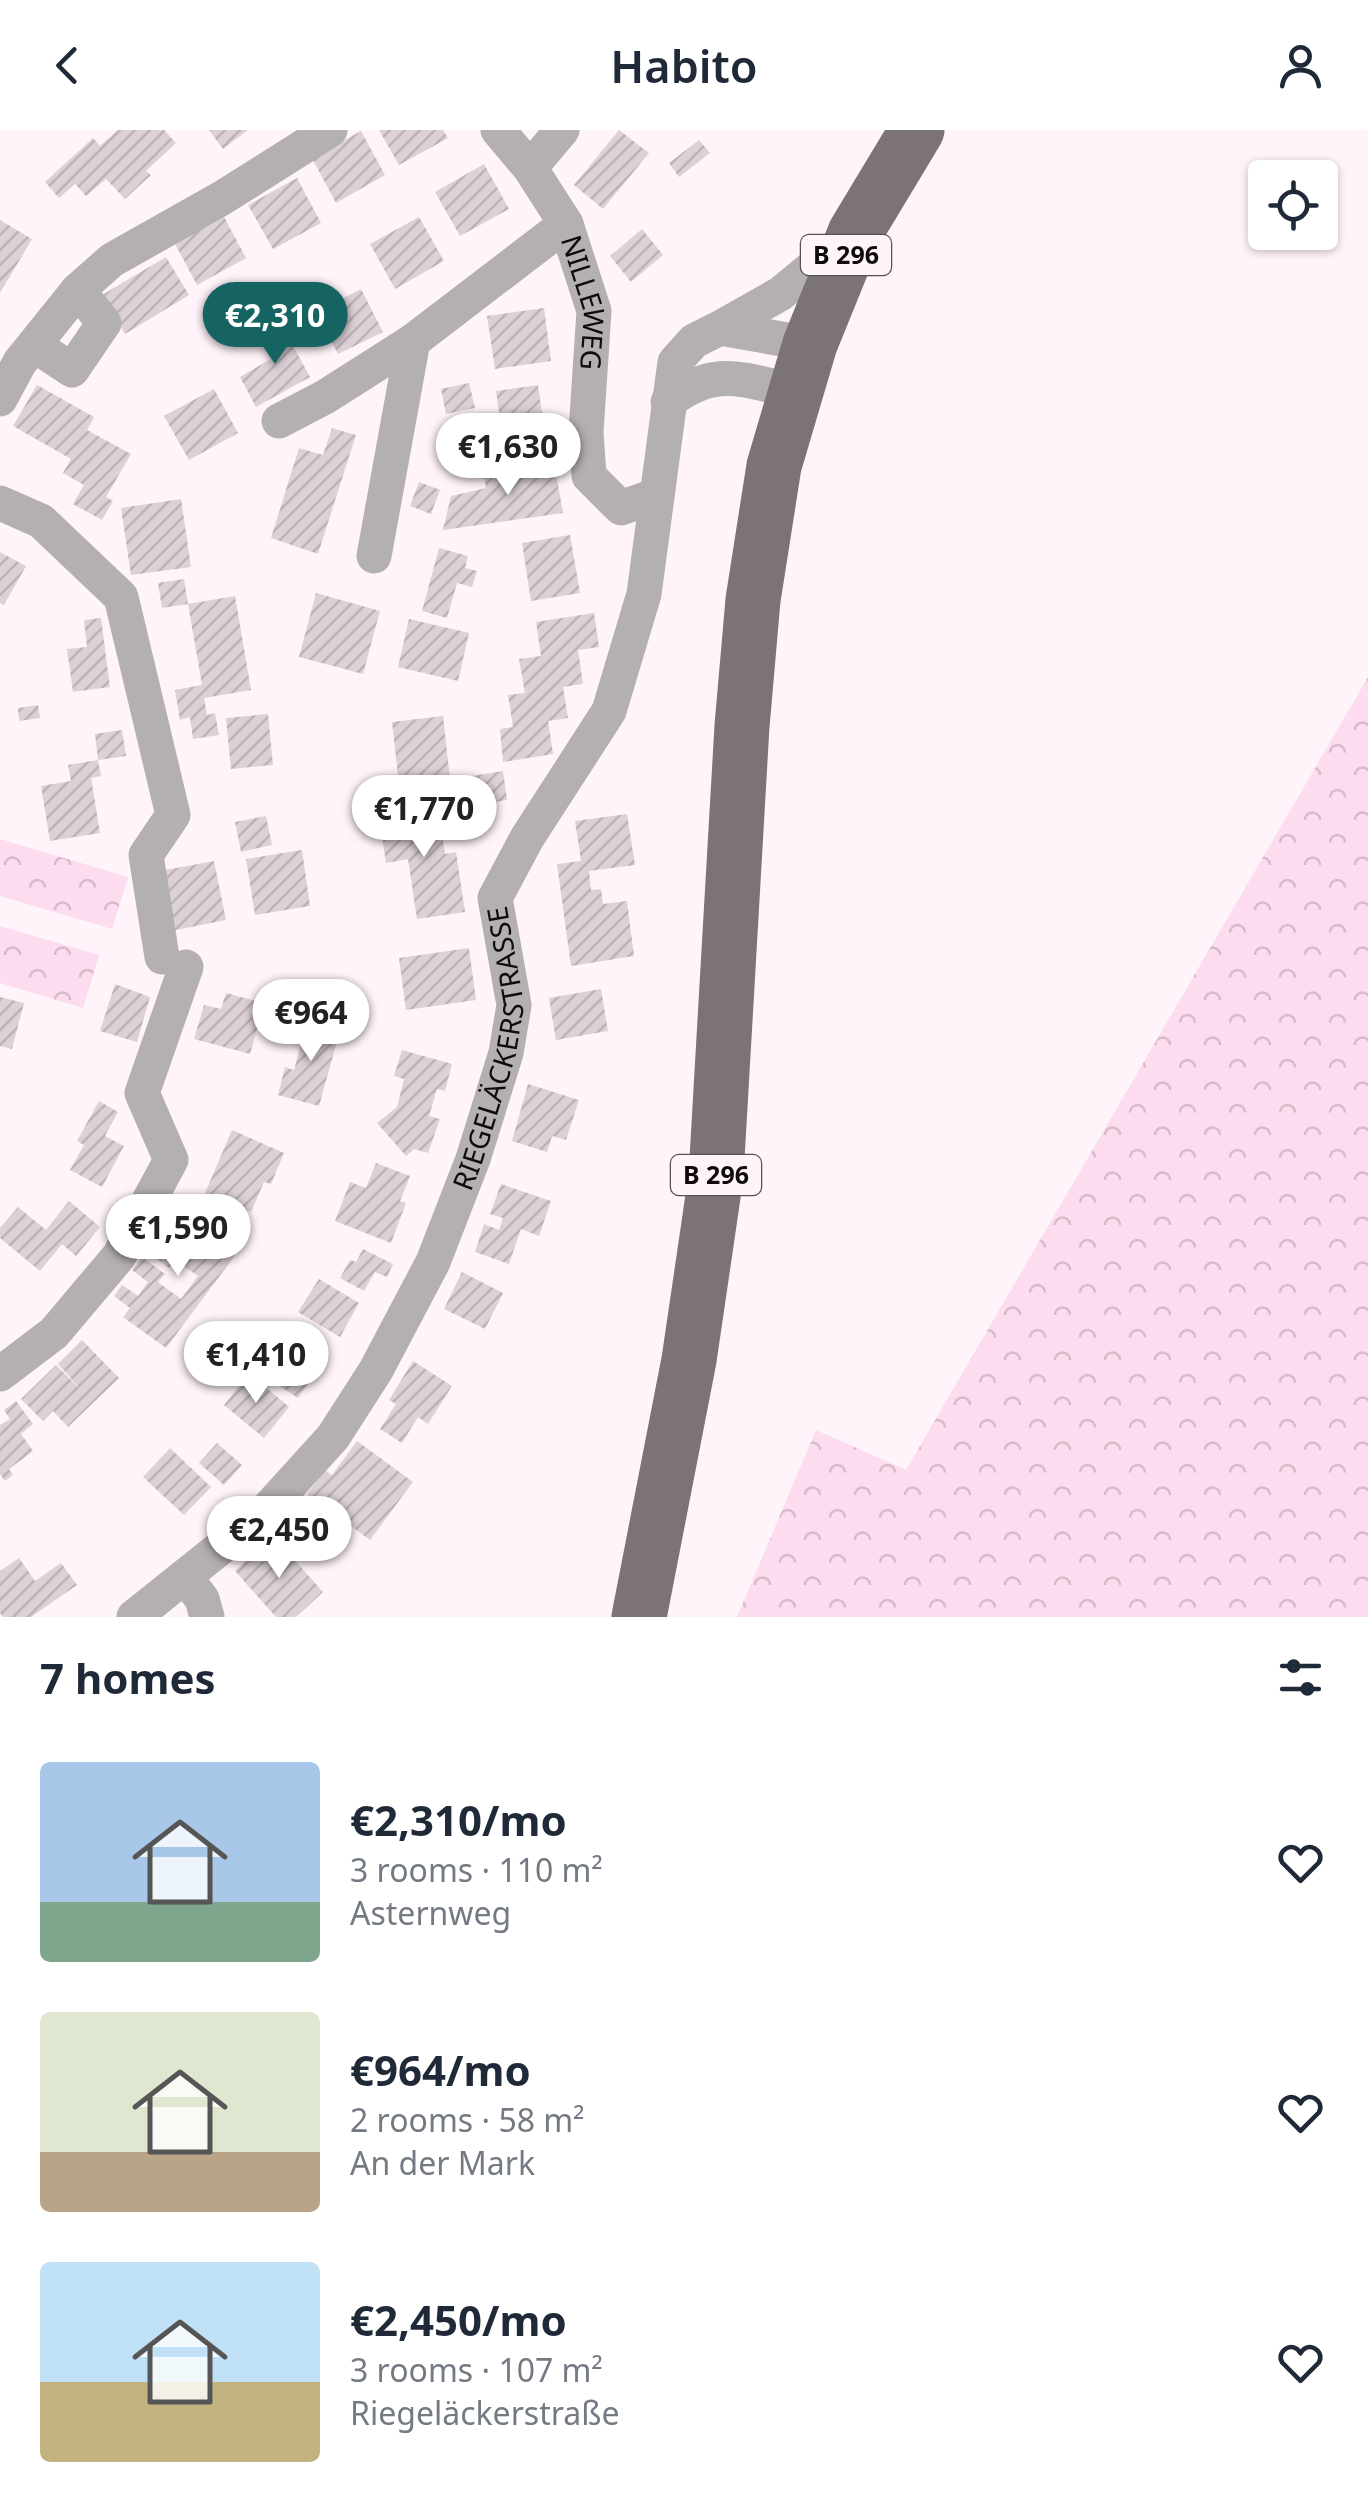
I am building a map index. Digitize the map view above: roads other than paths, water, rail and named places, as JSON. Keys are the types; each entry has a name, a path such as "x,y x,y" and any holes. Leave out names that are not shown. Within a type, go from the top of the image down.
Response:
{"main road":[{"name":"B 296","path":"638,1617 690,1360 716,1176 753,600 774,466 803,367 855,234 918,130"}],"street":[{"path":"0,400 20,362 78,290 112,260 222,198 330,130"},
{"name":"NILLEWEG","path":"498,130 530,168 566,224 594,311 586,432 590,476 621,508 658,495"},
{"path":"530,168 562,130"},
{"path":"279,421 326,397 413,341 566,224"},
{"name":"RIEGELÄCKERSTRASSE","path":"134,1617 264,1513 333,1438 376,1370 433,1262 473,1160 506,1053 514,1005 496,898 527,838 610,711 644,594 675,362 694,341 780,294 855,234"},
{"path":"720,328 803,367"},
{"path":"374,556 413,341"},
{"path":"668,402 689,386 720,376 803,367"},
{"path":"0,504 41,521 120,597 173,815 146,855 174,962 142,1093 171,1160 119,1256 54,1333 0,1374"},
{"path":"186,1578 202,1599 207,1617"}]}
